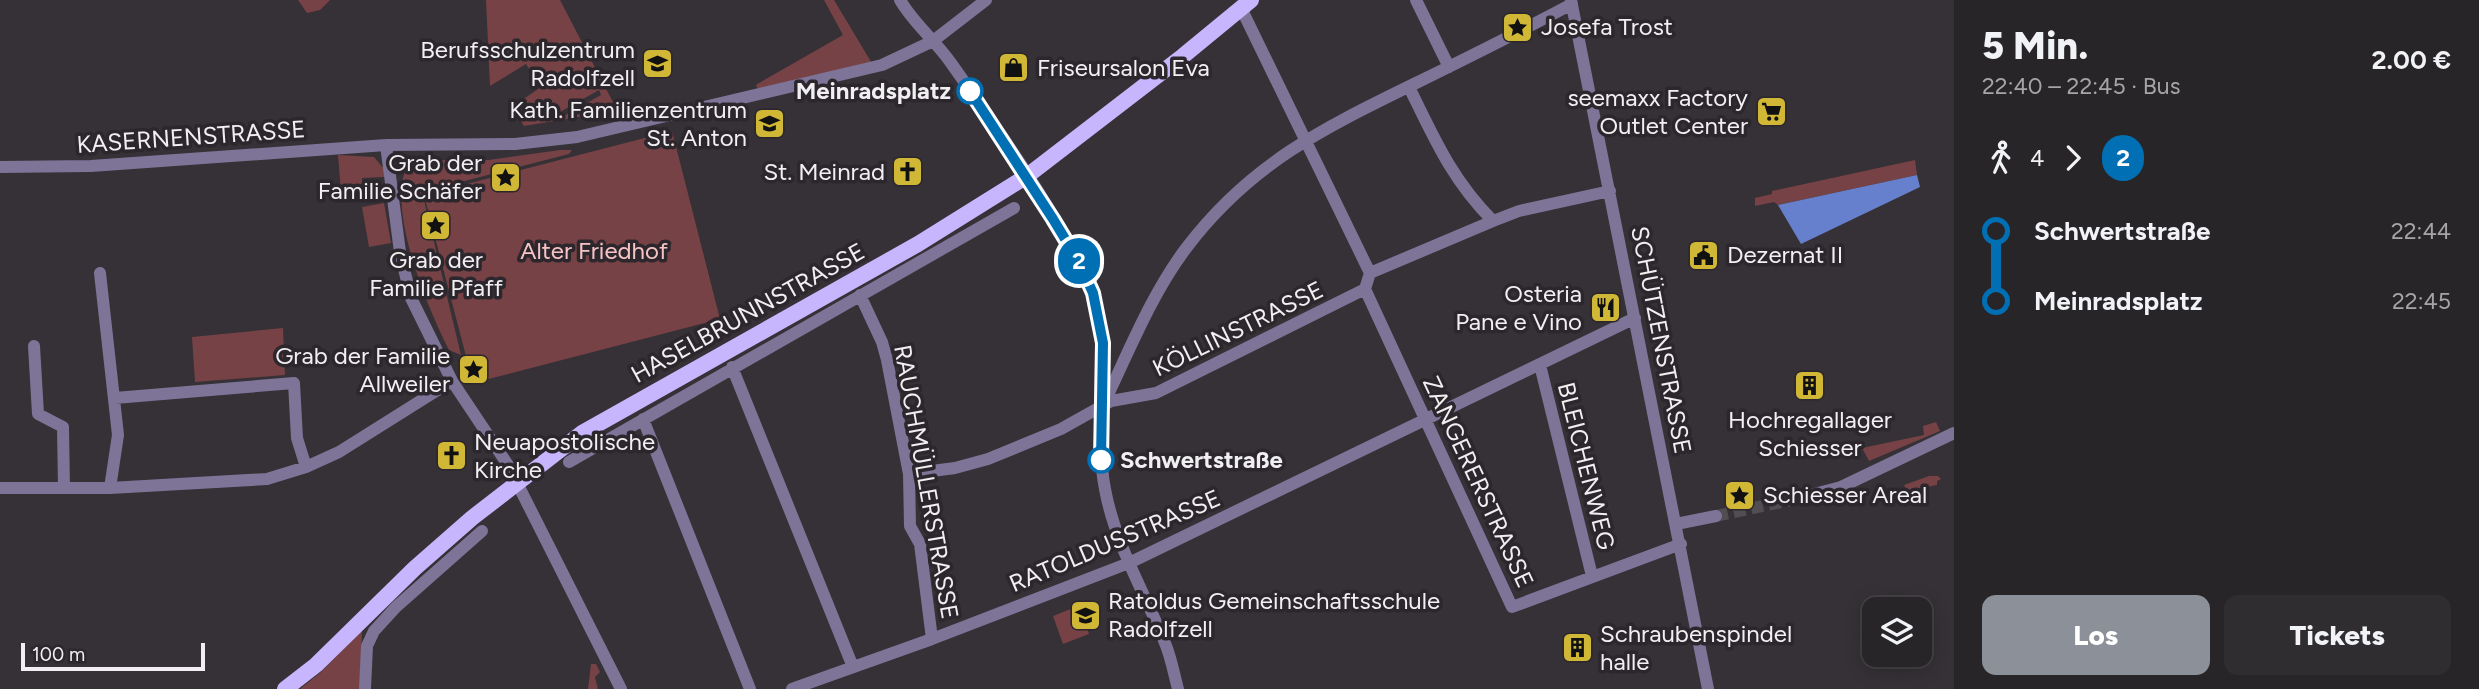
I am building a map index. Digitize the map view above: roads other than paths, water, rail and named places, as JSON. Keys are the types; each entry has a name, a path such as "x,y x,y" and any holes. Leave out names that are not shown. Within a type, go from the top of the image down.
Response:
{"main road":[{"name":"HASELBRUNNSTRASSE","path":"285,689 316,665 415,568 517,481 582,433 918,244 1027,176 1246,4"}],"street":[{"path":"900,0 911,17 949,59 1027,176 1079,262 1093,293 1103,343 1100,441 1105,490 1113,526 1166,645 1178,689"},
{"name":"KASERNENSTRASSE","path":"0,167 91,166 386,145 516,144 577,137 882,65 933,41 986,0"},
{"path":"1416,0 1449,67"},
{"path":"1103,405 1152,303 1185,249 1239,188 1306,139 1572,2"},
{"name":"SCHÜTZENSTRASSE","path":"1572,2 1708,689"},
{"path":"1246,4 1370,273 1364,289"},
{"path":"1409,87 1454,174 1466,193 1493,221"},
{"path":"386,145 404,274 411,299 452,381 517,481 621,689"},
{"path":"1370,273 1519,211 1610,191"},
{"name":"HASELBRUNNSTRASSE","path":"569,462 1014,208"},
{"path":"100,273 118,435 110,488"},
{"name":"KÖLLINSTRASSE","path":"909,474 955,468 988,459 1061,429 1103,405 1121,398 1137,398 1156,393 1364,289"},
{"name":"ZANGERERSTRASSE","path":"1364,289 1512,607 1681,544"},
{"name":"RAUCHMÜLLERSTRASSE","path":"860,295 885,351 909,474 910,526 920,544 932,639"},
{"name":"RATOLDUSSTRASSE","path":"792,689 932,639 1129,563 1635,318"},
{"path":"34,346 38,414 63,428 64,488"},
{"name":"BLEICHENWEG","path":"1539,365 1592,576"},
{"path":"732,367 853,667"},
{"path":"0,488 110,488 267,479 306,467 339,452 452,381"},
{"path":"115,398 294,383 297,438 306,467"},
{"path":"643,419 750,689"},
{"path":"1791,500 1841,487 1953,437"},
{"path":"1676,524 1716,516"},
{"path":"365,689 368,646 373,631 396,607 482,531"}],"water":[{"path":"1917,175 1920,187 1801,244 1778,205"}],"tunnel":[{"path":"1716,516 1791,500"}],"place":[{"name":"Josefa Trost","path":"1518,27"},
{"name":"Berufsschulzentrum Radolfzell","path":"658,64"},
{"name":"Friseursalon Eva","path":"1014,68"},
{"name":"Meinradsplatz","path":"970,91"},
{"name":"seemaxx Factory Outlet Center","path":"1771,112"},
{"name":"Kath. Familienzentrum St. Anton","path":"770,124"},
{"name":"St. Meinrad","path":"908,172"},
{"name":"Grab der Familie Schäfer","path":"505,177"},
{"name":"Grab der Familie Pfaff","path":"436,226"},
{"name":"Dezernat II","path":"1704,255"},
{"name":"Osteria Pane e Vino","path":"1605,308"},
{"name":"Grab der Familie Allweiler","path":"473,370"},
{"name":"Hochregallager Schiesser","path":"1810,386"},
{"name":"Neuapostolische Kirche","path":"451,456"},
{"name":"Schwertstraße","path":"1101,460"},
{"name":"Schiesser Areal","path":"1740,495"},
{"name":"Ratoldus Gemeinschaftsschule Radolfzell","path":"1085,615"},
{"name":"Schraubenspindel halle","path":"1577,648"}],"park label":[{"name":"Alter Friedhof","path":"594,251"}]}
